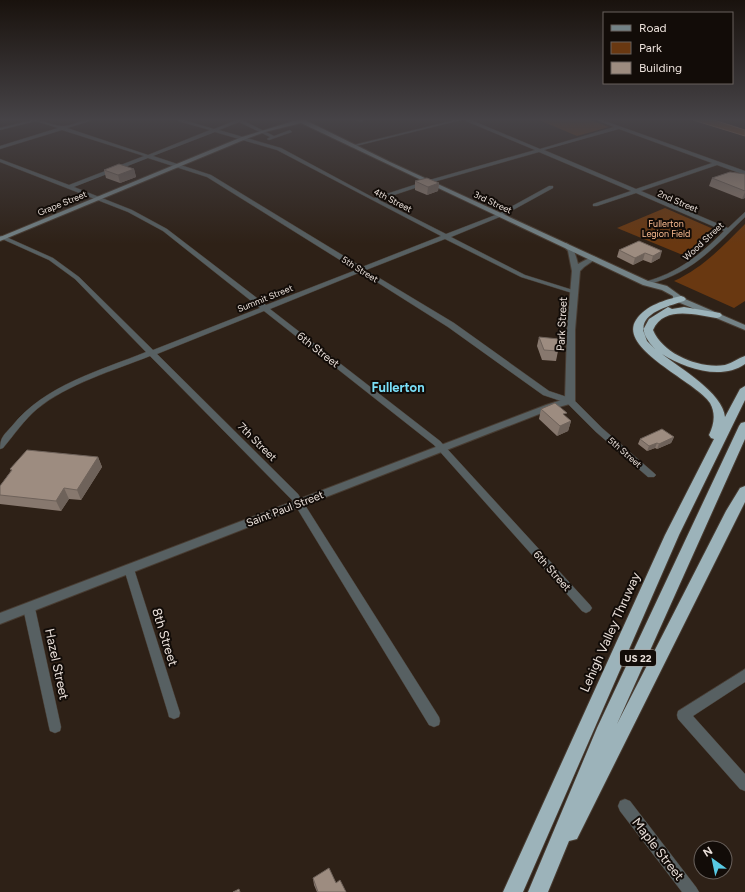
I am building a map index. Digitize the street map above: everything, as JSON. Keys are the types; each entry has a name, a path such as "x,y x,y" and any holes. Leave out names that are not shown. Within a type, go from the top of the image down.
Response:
{"highway":[{"path":"680,299 676,305 652,321 648,330 652,342 665,352 687,363 710,368 731,367 742,363 745,359"},
{"path":"672,535 720,422 717,407 711,397 651,352 642,343 637,333 638,324 642,317 666,302 680,299"},
{"path":"664,313 684,310 717,316"},
{"name":"Lehigh Valley Thruway","path":"513,892 672,535 745,389"},
{"name":"US 22","path":"539,892 603,734 745,426"},
{"path":"539,892 685,608 732,511 745,492"}],"main road":[{"name":"Grape Street","path":"1,238 187,162"},
{"name":"3rd Street","path":"385,162 646,283 651,289 680,299 745,328"}],"street":[{"name":"6th Street","path":"4,162 132,212 165,230 437,443 586,608"},
{"path":"70,187 135,162"},
{"name":"5th Street","path":"165,162 209,176 451,325 546,393 570,401 599,430 651,475"},
{"name":"4th Street","path":"303,162 445,237 523,276 574,292"},
{"path":"374,200 428,182 499,162"},
{"name":"2nd Street","path":"567,162 728,230"},
{"path":"713,162 745,173"},
{"path":"595,205 717,163"},
{"name":"Summit Street","path":"0,446 24,416 68,386 500,215 551,187"},
{"name":"Wood Street","path":"646,283 661,280 686,269 745,214"},
{"name":"7th Street","path":"1,238 51,259 68,270 299,504 434,721"},
{"name":"Park Street","path":"566,245 571,251 576,271 571,330 570,401"},
{"path":"576,271 580,265 593,258"},
{"name":"Saint Paul Street","path":"0,619 549,407 570,401"},
{"name":"8th Street","path":"129,569 174,713"},
{"name":"Hazel Street","path":"29,608 55,727"},
{"path":"745,675 683,715 745,784"},
{"name":"Maple Street","path":"625,806 691,892"}],"green space":[{"name":"Fullerton Legion Field","path":"665,208 718,231 690,258 617,228"},
{"path":"745,224 745,301 734,308 674,281 704,263"}],"building":[{"path":"119,164 134,169 118,175 104,170"},
{"path":"730,172 745,174 745,191 712,178"},
{"path":"427,178 439,183 428,187 415,181"},
{"path":"639,241 662,251 653,256 645,253 635,258 619,250"},
{"path":"539,337 559,339 558,351 544,350"},
{"path":"555,403 567,413 563,414 571,421 560,426 541,409"},
{"path":"662,429 674,437 659,444 657,443 649,446 640,439"},
{"path":"27,450 98,457 77,490 64,488 56,501 0,495 0,486 12,470 10,469"},
{"path":"329,868 336,883 340,880 346,892 318,892 313,878"},
{"path":"239,889 240,892 233,892"}],"district":[{"name":"Fullerton","path":"398,387"}]}
